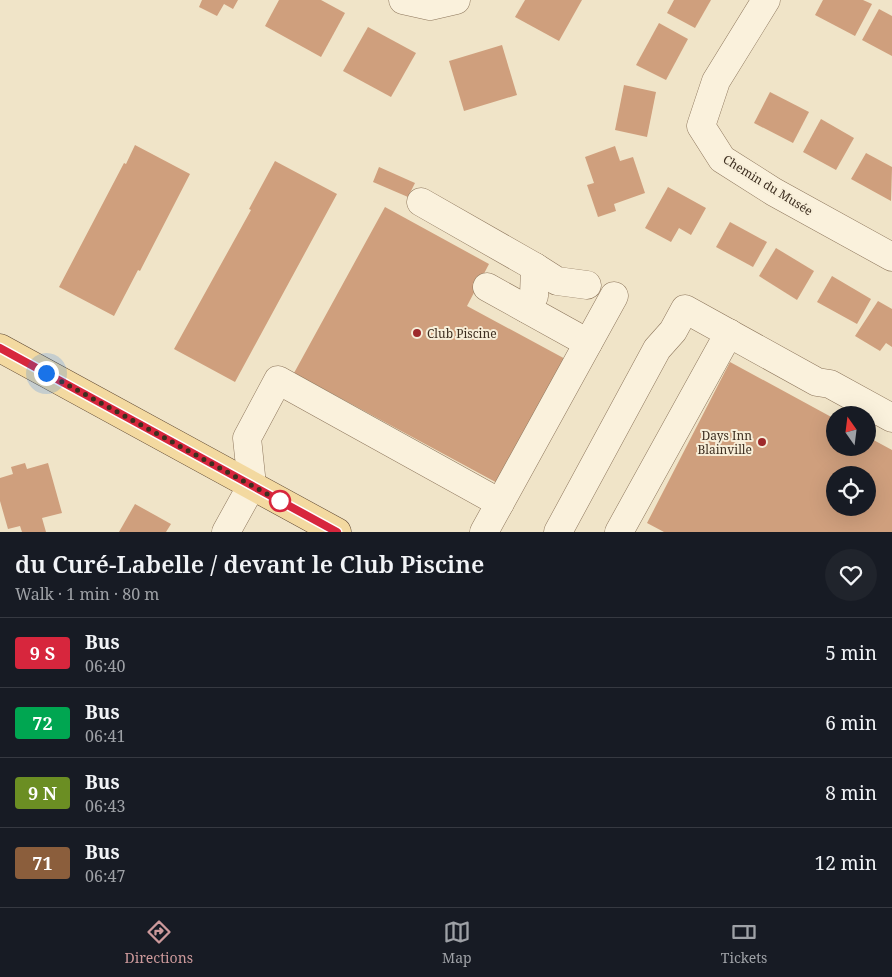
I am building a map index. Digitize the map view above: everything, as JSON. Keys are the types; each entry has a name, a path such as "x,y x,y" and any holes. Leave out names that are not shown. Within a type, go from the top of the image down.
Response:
{"main road":[{"path":"0,348 337,532"}],"street":[{"path":"403,0 430,6 456,0"},
{"name":"Chemin du Musée","path":"766,0 716,81 701,126 722,159 774,192 892,257"},
{"path":"420,202 557,280 587,285"},
{"path":"527,309 534,296 535,268"},
{"path":"487,287 588,343"},
{"path":"484,532 614,296"},
{"path":"558,532 657,349 673,331 684,309 817,382 830,384 892,418"},
{"path":"619,532 729,333"},
{"path":"226,532 252,485 247,438 278,380 500,503"}],"building":[{"path":"202,0 238,0 233,9 224,4 217,16 199,7"},
{"path":"279,0 321,0 345,13 321,57 265,26"},
{"path":"525,0 582,0 559,41 515,17"},
{"path":"674,0 711,0 695,28 667,13"},
{"path":"823,0 863,0 872,4 855,36 815,15"},
{"path":"879,9 892,16 892,56 862,40"},
{"path":"659,23 688,39 666,80 636,65"},
{"path":"368,27 416,53 391,97 343,71"},
{"path":"502,45 517,95 464,111 449,61"},
{"path":"624,85 656,92 647,137 615,130"},
{"path":"770,92 809,112 793,143 754,123"},
{"path":"821,119 854,138 836,170 803,152"},
{"path":"135,145 190,174 140,271 138,270 114,316 59,287"},
{"path":"615,146 620,161 633,157 645,193 614,204 616,211 598,217 587,185 594,183 585,157"},
{"path":"866,153 892,167 891,201 851,179"},
{"path":"275,161 337,194 235,382 174,349 251,210 249,209"},
{"path":"379,167 415,183 408,197 373,182"},
{"path":"668,187 706,208 691,235 679,228 671,242 645,228"},
{"name":"Club Piscine","path":"385,207 489,264 467,306 569,361 501,485 294,373"},
{"path":"730,222 767,242 753,267 716,247"},
{"path":"776,248 814,271 797,300 759,276"},
{"path":"832,276 871,299 857,324 817,302"},
{"path":"878,301 892,309 892,347 886,343 880,351 855,336"},
{"name":"Days Inn Blainville","path":"730,362 826,414 826,456 876,456 876,441 892,450 892,532 664,532 647,523"},
{"path":"25,463 27,469 48,463 62,513 42,518 46,532 22,532 20,526 8,529 0,501 0,478 13,474 11,467"},
{"path":"135,504 171,524 166,532 119,532"}],"bus line":[{"path":"0,348 337,532"}],"place":[{"name":"Club Piscine","path":"417,333"},
{"name":"Days Inn Blainville","path":"762,442"}],"route":[{"path":"46,373 280,501"}]}
